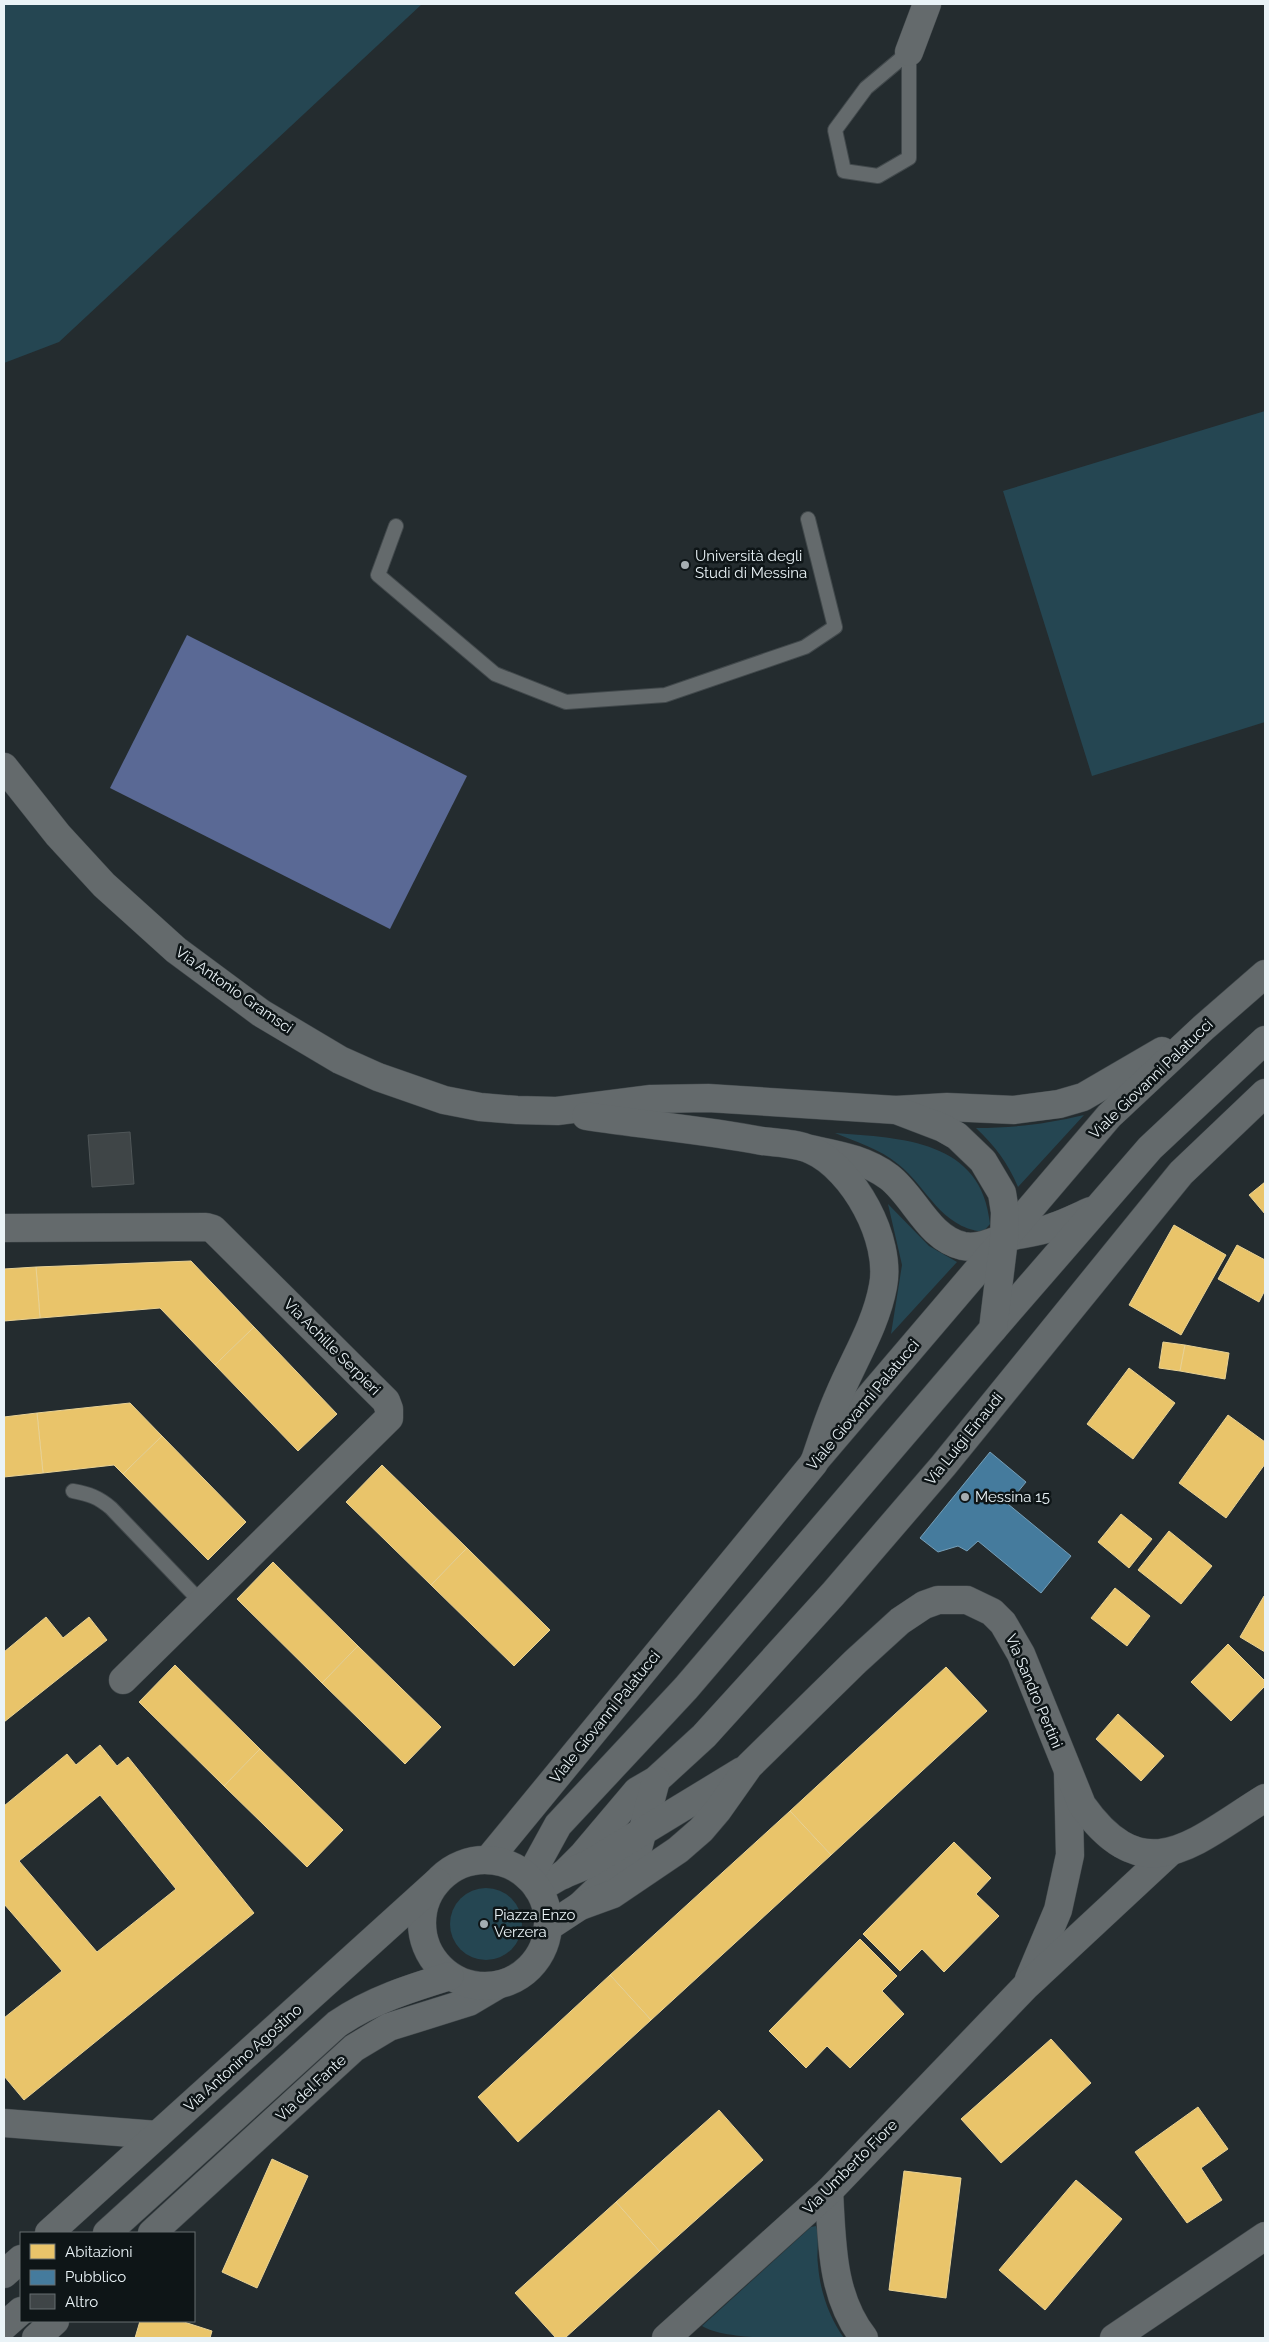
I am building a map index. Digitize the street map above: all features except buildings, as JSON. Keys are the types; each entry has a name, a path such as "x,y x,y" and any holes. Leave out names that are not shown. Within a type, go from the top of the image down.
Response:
{"street":[{"path":"909,52 927,4"},
{"name":"Via Antonio Gramsci","path":"4,766 52,828 104,885 176,950 261,1013 340,1060 410,1089 444,1100 480,1108 557,1111"},
{"name":"Viale Giovanni Palatucci","path":"488,1860 814,1462 1109,1116 1202,1028 1265,974"},
{"path":"557,1111 652,1099 708,1098 896,1110 947,1108 1014,1110 1059,1104 1082,1097 1202,1028"},
{"path":"533,1883 551,1835 558,1825 686,1688 1150,1148 1265,1040"},
{"name":"Via Luigi Einaudi","path":"562,1875 582,1856 637,1791 656,1780 704,1736 833,1594 942,1466 1181,1173 1265,1093"},
{"path":"896,1110 950,1132 984,1161 1002,1193 1005,1212 1004,1238 993,1329"},
{"path":"557,1111 653,1126 710,1132 810,1149 862,1161 890,1178 935,1229 945,1237 963,1246 979,1246 1004,1238 1052,1228 1097,1208"},
{"path":"810,1149 832,1164 847,1180 872,1217 879,1235 883,1257 884,1284 877,1313 838,1395 814,1462"},
{"name":"Via Achille Serpieri","path":"4,1228 206,1227 213,1229 379,1394 390,1408 389,1418 123,1680"},
{"name":"Via Sandro Pertini","path":"749,1766 900,1620 924,1605 938,1600 953,1599 967,1600 992,1612 1003,1622 1013,1636 1082,1805 1106,1834 1120,1844 1136,1852 1151,1855 1169,1853 1206,1835 1265,1798"},
{"path":"533,1883 562,1875 589,1864 749,1766"},
{"path":"580,1906 613,1894 678,1850 701,1830 718,1810 749,1766"},
{"name":"Via Umberto Fiore","path":"1025,1987 1058,1910 1070,1855 1068,1773"},
{"path":"548,1927 580,1906 604,1883 628,1867 636,1856 656,1780"},
{"name":"Via Umberto Fiore","path":"666,2338 829,2191 1025,1987 1169,1853"},
{"path":"488,1860 503,1862 517,1868 533,1883 546,1907 548,1927 545,1943 538,1959 526,1972 511,1981 496,1986 464,1983 450,1976 435,1961 424,1935 423,1921 426,1901 437,1882 451,1870 469,1862 488,1860"},
{"name":"Via Antonino Agostino","path":"51,2232 437,1882"},
{"path":"108,2232 337,2024 356,2011 379,2000 450,1976"},
{"name":"Via del Fante","path":"153,2232 354,2048 389,2027 469,2002 496,1986"},
{"path":"4,2123 158,2135"},
{"path":"829,2191 836,2277 844,2302 864,2338"},
{"path":"1114,2338 1265,2236"},
{"path":"4,2274 20,2260"},
{"path":"4,2326 20,2312"},
{"path":"36,2338 54,2322"}],"lane":[{"path":"909,52 908,158 878,176 844,171 835,130 866,88 909,52"},
{"path":"396,526 378,575 495,674 566,702 666,695 805,646 835,627 808,519"},
{"path":"73,1492 94,1496 111,1508 202,1603"}],"shaded area":[{"path":"4,4 422,4 59,342 4,363"},
{"path":"1265,411 1265,722 1092,776 1003,491"},
{"path":"1084,1115 1018,1187 1000,1155 976,1128 1030,1125"},
{"path":"835,1133 911,1142 935,1149 955,1160 972,1175 984,1196 990,1224 983,1232 956,1222 936,1205 898,1164 868,1146"},
{"path":"888,1204 929,1246 957,1262 891,1334 902,1265"},
{"path":"486,1888 506,1894 516,1904 522,1924 516,1944 506,1954 486,1960 466,1954 456,1944 450,1924 456,1904 466,1894"},
{"path":"816,2226 819,2275 823,2294 830,2313 844,2338 749,2337 730,2335 702,2326 811,2227"}],"water":[{"path":"187,635 467,776 390,929 110,788"}],"place":[{"name":"Università degli Studi di Messina","path":"685,565"},
{"name":"Messina 15","path":"965,1497"},
{"name":"Piazza Enzo Verzera","path":"484,1924"}]}
